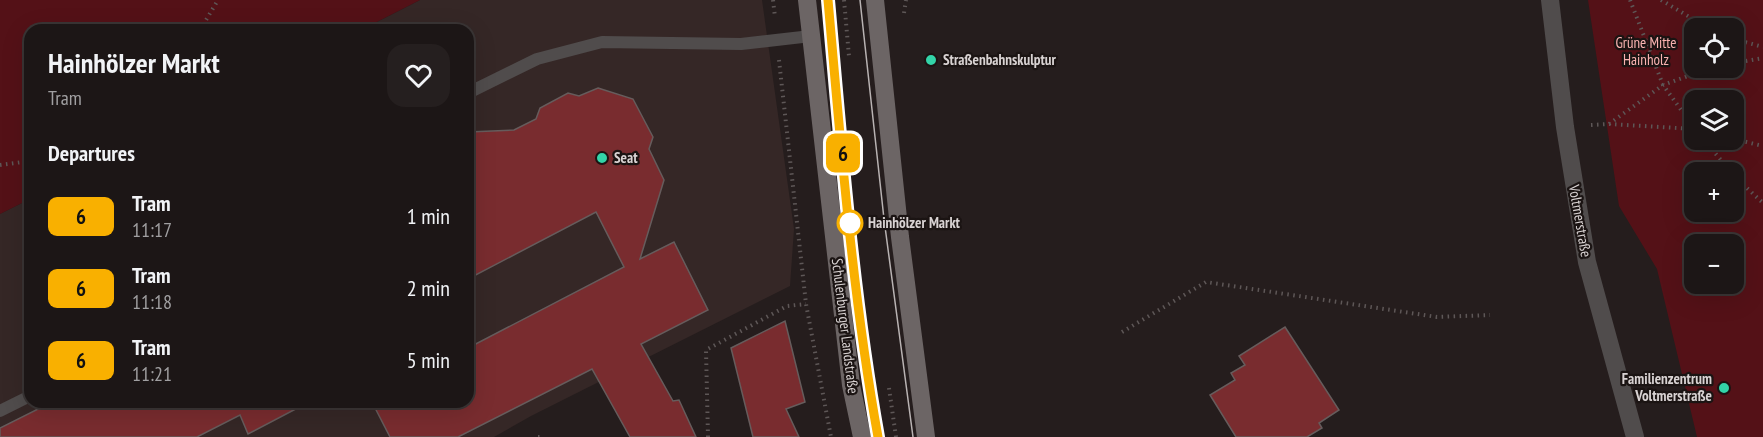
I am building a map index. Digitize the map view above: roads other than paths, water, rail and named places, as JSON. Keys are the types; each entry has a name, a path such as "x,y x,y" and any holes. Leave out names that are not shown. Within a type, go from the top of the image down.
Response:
{"main road":[{"name":"Schulenburger Landstraße","path":"807,0 851,385 862,437"},
{"path":"875,0 900,237 926,437"}],"street":[{"name":"Voltmerstraße","path":"1550,0 1565,126 1587,262 1635,437"}],"lane":[{"path":"474,90 537,59 602,42 741,44 811,36"},
{"path":"0,411 24,399"}],"tram line":[{"path":"828,0 854,274 878,437"},
{"name":"6","path":"828,0 850,222 870,393 878,437"},
{"path":"860,0 884,219 913,437"}],"place":[{"name":"Straßenbahnskulptur","path":"931,60"},
{"name":"Seat","path":"602,158"},
{"name":"Hainhölzer Markt","path":"850,223"},
{"name":"Familienzentrum Voltmerstraße","path":"1724,388"}],"park label":[{"name":"Grüne Mitte Hainholz","path":"1646,52"}]}
